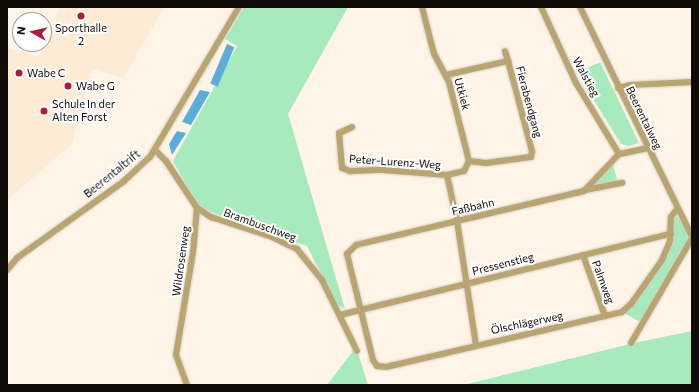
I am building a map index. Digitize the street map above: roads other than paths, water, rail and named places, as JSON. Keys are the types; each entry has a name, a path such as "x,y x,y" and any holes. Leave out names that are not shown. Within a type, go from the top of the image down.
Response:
{"street":[{"name":"Beerentaltrift","path":"8,266 124,181 144,163 155,150 239,7"},
{"name":"Utkiek","path":"422,7 434,54 446,75 469,160"},
{"name":"Walstieg","path":"541,7 576,83 619,154"},
{"name":"Beerentalweg","path":"580,7 618,88 692,237 631,343"},
{"path":"446,75 508,61 505,51"},
{"name":"Fierabendgang","path":"469,160 486,163 531,157 532,152 508,61"},
{"path":"618,88 630,85 692,82"},
{"name":"Peter-Lurenz-Weg","path":"352,127 339,133 342,168 350,171 383,170 447,175"},
{"path":"584,191 619,154 648,148"},
{"path":"155,150 166,161 197,208"},
{"path":"469,160 464,171 447,175 457,221 476,345"},
{"name":"Faßbahn","path":"360,309 347,254 356,246 622,183"},
{"name":"Brambuschweg","path":"197,208 210,217 270,236 297,249 322,280 357,351"},
{"name":"Wildrosenweg","path":"187,385 176,355 194,252 197,208"},
{"name":"Ölschlägerweg","path":"360,309 373,360 377,366 386,367 622,312 631,304 668,249 671,234 671,217 677,209"},
{"name":"Pressenstieg","path":"340,315 671,234"},
{"name":"Palmweg","path":"583,255 605,316"}],"water":[{"path":"227,44 234,47 218,87 210,84"},
{"path":"200,90 210,92 191,125 182,122"},
{"path":"177,131 186,133 172,155 169,144"}],"place":[{"name":"Sporthalle 2","path":"81,16"},
{"name":"Wabe C","path":"19,73"},
{"name":"Wabe G","path":"68,86"},
{"name":"Schule In der Alten Forst","path":"44,111"}]}
